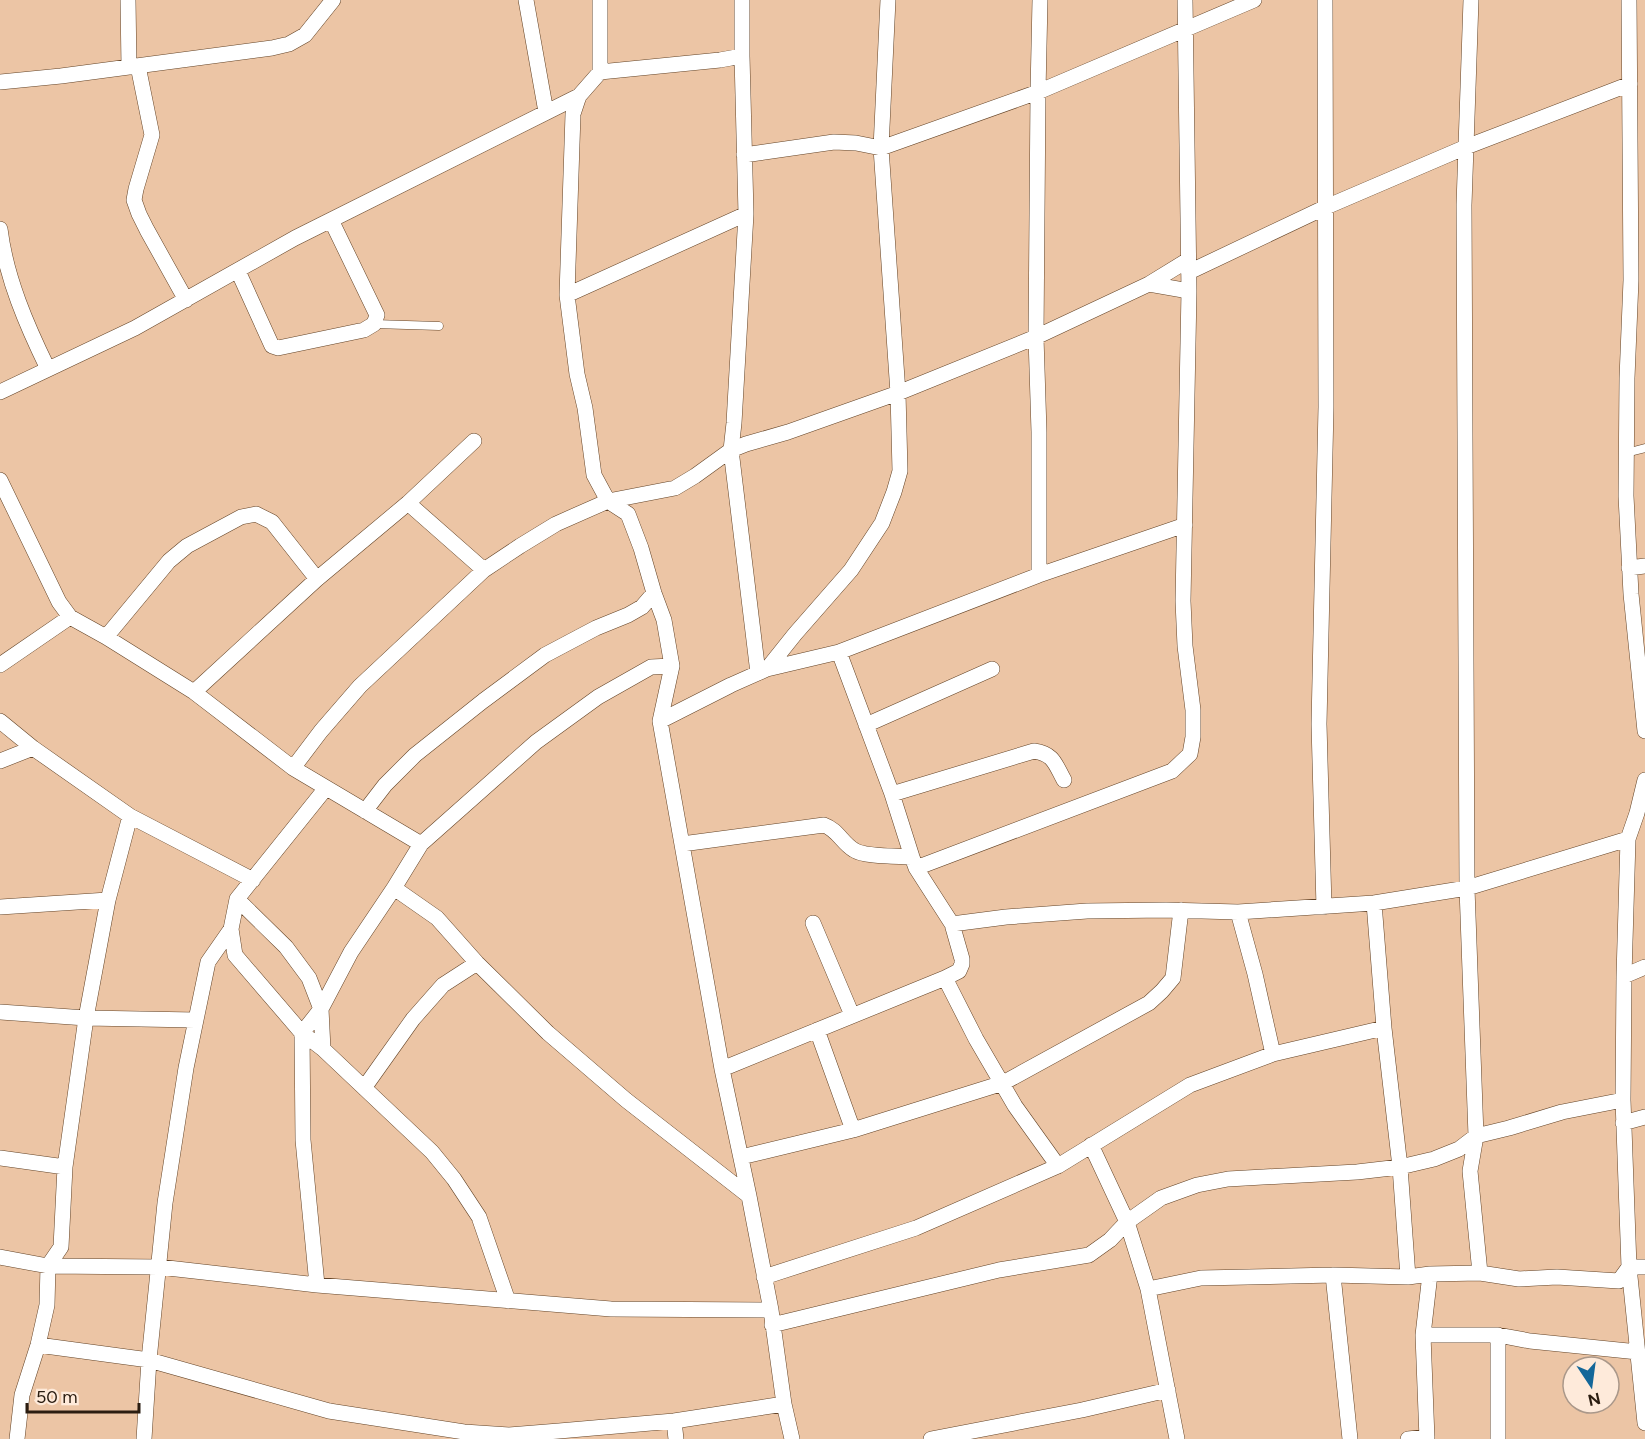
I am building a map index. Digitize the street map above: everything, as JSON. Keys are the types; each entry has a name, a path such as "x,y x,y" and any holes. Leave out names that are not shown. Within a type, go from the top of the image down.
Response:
{"street":[{"path":"128,0 133,66 152,135 134,200 147,230 186,300"},
{"path":"0,82 290,44 305,35 333,0"},
{"path":"526,0 546,112"},
{"path":"600,0 600,72 579,96 573,114 567,295 577,374 585,408 594,474 608,501 628,514 664,620 672,666 660,721 722,1069 749,1196 792,1439"},
{"path":"742,0 746,214 731,450 762,671"},
{"path":"762,671 851,570 882,523 900,471 898,393 881,148 888,0"},
{"path":"1039,574 1036,337 1040,0"},
{"path":"682,844 824,825 831,827 854,850 914,862 1172,771 1190,754 1193,737 1193,711 1185,646 1183,562 1189,291 1185,0"},
{"path":"744,155 834,142 881,148 1038,92 1254,0"},
{"path":"1324,907 1319,724 1326,407 1325,0"},
{"path":"1471,0 1464,229 1467,888 1476,1137 1470,1171 1480,1273"},
{"path":"1629,0 1631,280 1625,453 1629,568 1635,641 1642,676 1645,731"},
{"path":"600,72 742,56"},
{"path":"293,768 360,686 484,570 556,524 608,501 675,488 731,450 898,393 1036,337 1188,266 1466,147 1630,84"},
{"path":"0,392 135,328 295,238 579,96"},
{"path":"567,295 746,214"},
{"path":"238,272 272,346 278,348 364,330 374,324 377,315 331,220"},
{"path":"0,237 15,289 48,369"},
{"path":"1149,284 1189,291"},
{"path":"194,692 317,579 408,503 474,441"},
{"path":"0,480 59,602 70,617 105,636 194,692 293,768 421,844"},
{"path":"408,503 484,570"},
{"path":"105,636 169,561 187,546 241,517 255,514 272,522 317,579"},
{"path":"660,721 762,671 839,652 1039,574 1185,525"},
{"path":"1629,568 1645,566"},
{"path":"364,811 385,785 415,755 483,701 545,655 596,627 628,615 642,607 654,593"},
{"path":"0,665 70,617"},
{"path":"722,1069 945,978 959,971 962,964 952,924 914,862 892,794 839,652"},
{"path":"317,1285 303,1140 302,1033 321,1009 351,952 421,844 536,742 598,697 651,667 672,666"},
{"path":"866,725 992,669"},
{"path":"0,721 33,748 130,816 253,880"},
{"path":"0,761 33,748"},
{"path":"892,794 1034,751 1043,752 1052,757 1064,780"},
{"path":"1645,780 1628,839 1623,1100 1629,1268 1645,1423"},
{"path":"326,788 237,899 231,929 235,955 302,1033 323,1049 432,1152 454,1179 479,1217 508,1301"},
{"path":"17,1439 22,1395 38,1345 47,1305 48,1266 61,1247 65,1167 86,1018 108,900 130,816"},
{"path":"952,924 1087,911 1238,912 1374,903 1467,888 1628,839"},
{"path":"394,888 437,918 477,963 548,1033 609,1085 749,1196"},
{"path":"237,899 286,947 309,978 321,1009 323,1049"},
{"path":"0,907 108,900"},
{"path":"1374,903 1384,1028 1400,1167 1408,1277"},
{"path":"741,1156 852,1130 1003,1083 1149,1003 1173,978 1181,910"},
{"path":"1238,912 1273,1054"},
{"path":"813,923 852,1015"},
{"path":"144,1439 149,1360 165,1203 176,1131 195,1020 208,962 231,929"},
{"path":"364,1088 413,1019 443,985 477,963"},
{"path":"1624,976 1645,967"},
{"path":"945,978 1015,1106 1058,1166"},
{"path":"0,1012 86,1018 195,1020"},
{"path":"764,1277 916,1228 1058,1166 1190,1085 1273,1054 1384,1028"},
{"path":"817,1030 852,1130"},
{"path":"0,1257 48,1266 159,1267 317,1285 508,1301 771,1318 999,1270 1089,1255 1110,1240 1127,1222 1161,1198 1197,1185 1228,1179 1357,1172 1400,1167 1451,1153 1476,1137 1562,1112 1623,1100"},
{"path":"1623,1123 1645,1117"},
{"path":"1091,1145 1127,1222 1148,1289 1177,1439"},
{"path":"0,1158 65,1167"},
{"path":"1148,1289 1201,1278 1334,1275 1408,1277 1480,1273 1519,1279 1557,1277 1619,1281 1629,1268 1645,1267"},
{"path":"1408,1439 1427,1438 1423,1335 1430,1274"},
{"path":"1334,1275 1350,1439"},
{"path":"1423,1335 1498,1335 1530,1341 1638,1352"},
{"path":"1498,1335 1498,1439"},
{"path":"38,1345 149,1360 329,1411 464,1436 509,1435 674,1421 784,1404"},
{"path":"931,1439 1082,1410 1168,1390"},
{"path":"674,1421 676,1439"}],"lane":[{"path":"374,324 439,326"},
{"path":"1625,453 1645,448"}]}
